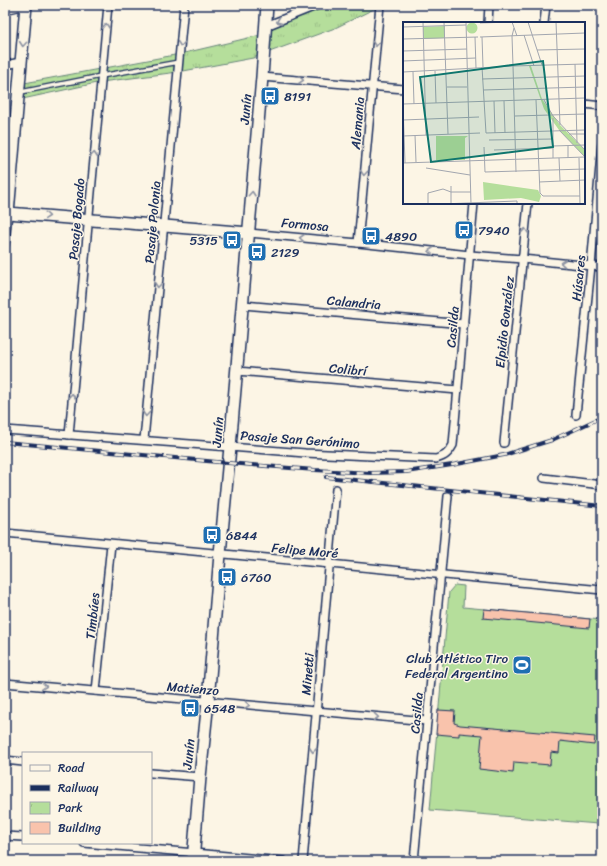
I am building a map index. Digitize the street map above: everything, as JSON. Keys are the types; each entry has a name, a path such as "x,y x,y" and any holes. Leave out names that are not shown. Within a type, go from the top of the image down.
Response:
{"main road":[{"path":"6,212 19,92 26,5"},
{"name":"Junín","path":"193,857 243,305 267,5"},
{"name":"Formosa","path":"6,212 249,233"}],"street":[{"path":"5,10 26,5"},
{"name":"Pasaje Bogado","path":"69,435 108,5"},
{"name":"Pasaje Polonia","path":"144,440 184,5"},
{"path":"266,26 318,5"},
{"name":"Alemania","path":"358,243 380,5"},
{"path":"488,22 490,5"},
{"path":"544,22 546,5"},
{"path":"5,65 21,62"},
{"path":"262,77 403,89"},
{"path":"585,104 602,106"},
{"name":"Húsares","path":"576,415 602,144"},
{"name":"Casilda","path":"449,453 453,446 474,204"},
{"name":"Elpidio González","path":"504,444 528,204"},
{"path":"5,244 6,212"},
{"name":"Formosa","path":"249,233 602,267"},
{"name":"Calandria","path":"243,305 464,324"},
{"name":"Colibrí","path":"237,371 458,390"},
{"name":"Pasaje San Gerónimo","path":"5,430 305,453 436,459 449,453"},
{"path":"544,478 602,484"},
{"name":"Minetti","path":"303,861 336,489"},
{"name":"Casilda","path":"414,861 448,496"},
{"name":"Felipe Moré","path":"5,534 602,590"},
{"name":"Timbúes","path":"96,691 111,544"},
{"name":"Matienzo","path":"5,683 427,721"},
{"path":"5,760 22,762"},
{"path":"152,772 200,777"},
{"path":"5,836 22,838"},
{"path":"92,844 193,857 283,861"}],"lane":[{"path":"19,92 179,62"}],"green space":[{"path":"318,5 382,5 335,28 253,58 178,72 101,82 18,100 19,84 180,54 265,34 266,26"},
{"name":"Club Atlético Tiro Federal Argentino","path":"455,585 464,586 463,607 602,620 602,782 598,824 430,810 449,592"}],"building":[{"path":"484,609 590,619 589,628 483,618"},
{"path":"438,710 455,711 454,723 460,725 595,737 594,745 560,741 559,753 551,752 550,765 514,762 513,773 479,769 482,735 459,733 459,736 436,734"}],"railway":[{"path":"5,442 315,470 371,473 406,472 504,455 552,440 602,417"},
{"path":"326,477 602,506"}],"place":[{"name":"8191","path":"270,96"},
{"name":"7940","path":"464,230"},
{"name":"4890","path":"371,236"},
{"name":"5315","path":"232,240"},
{"name":"2129","path":"257,252"},
{"name":"6844","path":"212,535"},
{"name":"6760","path":"227,577"},
{"name":"Club Atlético Tiro Federal Argentino","path":"522,665"},
{"name":"6548","path":"190,708"}]}
